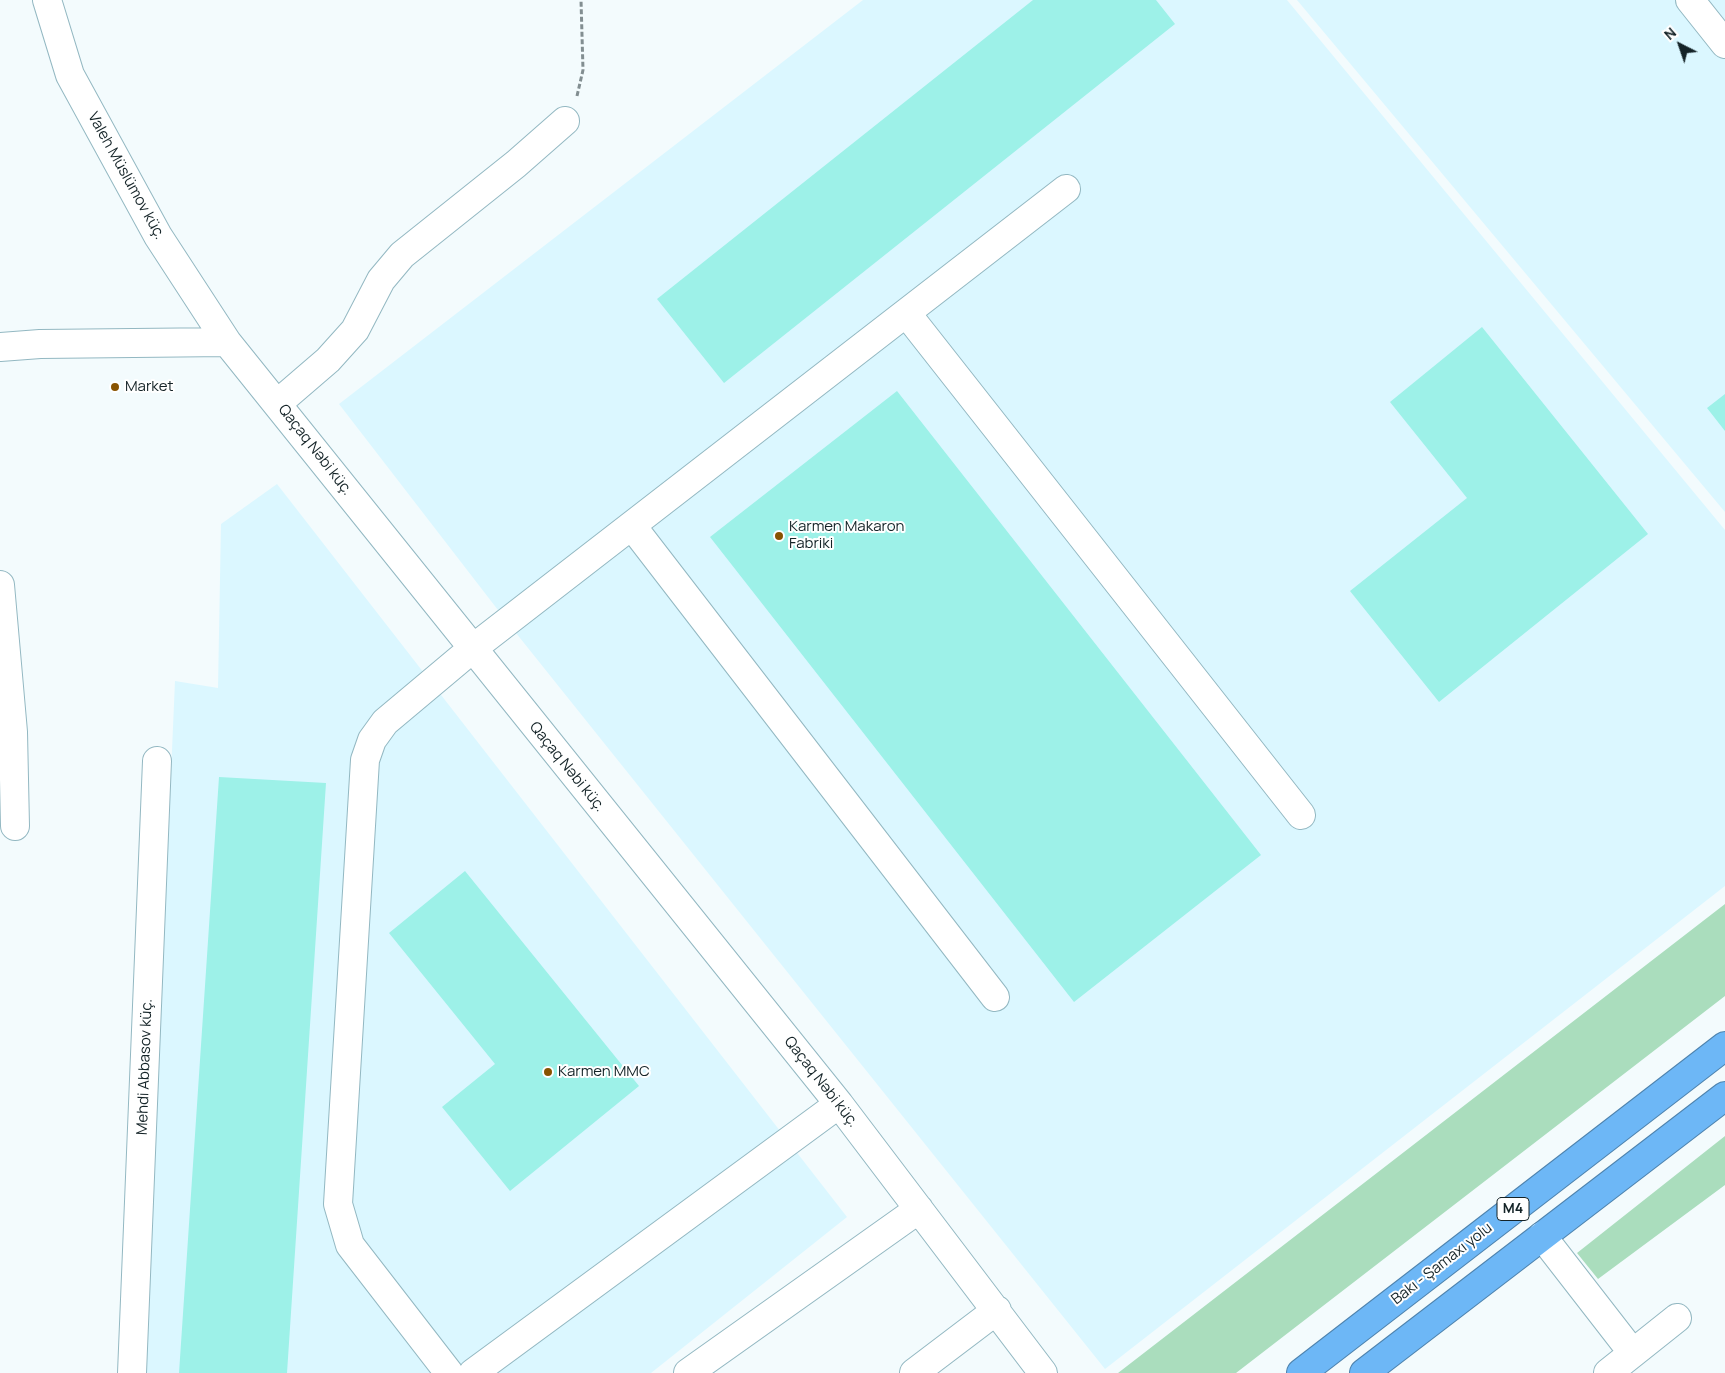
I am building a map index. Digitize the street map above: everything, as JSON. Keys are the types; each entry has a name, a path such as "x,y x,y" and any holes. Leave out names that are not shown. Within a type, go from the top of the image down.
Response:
{"highway":[{"name":"Bakı - Şamaxı yolu","path":"1301,1373 1725,1046"},
{"name":"M4","path":"1364,1373 1725,1096"}],"street":[{"name":"Valeh Müslümov küç.","path":"47,0 70,75 158,236 227,342"},
{"path":"1690,0 1725,44"},
{"path":"278,403 328,360 355,330 381,280 402,255 516,164 565,120"},
{"path":"449,1373 350,1245 338,1204 365,760 372,740 385,722 472,649 1066,189"},
{"path":"907,314 1301,816"},
{"path":"0,347 40,344 227,342"},
{"name":"Qaçaq Nəbi küç.","path":"227,342 278,403 472,649 839,1104 1043,1373"},
{"path":"632,526 995,997"},
{"path":"0,585 13,732 15,826"},
{"name":"Mehdi Abbasov küç.","path":"132,1373 157,761"},
{"path":"473,1373 839,1104"},
{"path":"688,1373 919,1209"},
{"path":"1542,1236 1632,1352"},
{"path":"914,1373 997,1310"},
{"path":"1608,1373 1677,1318"}],"path":[{"path":"565,120 577,97 583,70 581,0"}],"shaded area":[{"path":"863,0 1287,0 1725,530 1725,886 1105,1369 508,623 339,404"},
{"path":"1297,0 1725,0 1725,512"},
{"path":"277,484 847,1217 651,1373 145,1373 175,681 218,688 221,524"}],"green space":[{"path":"1725,904 1725,996 1236,1373 1118,1373"},
{"path":"1725,1136 1725,1185 1598,1279 1577,1253"}],"building":[{"path":"1033,0 1156,0 1175,24 724,383 657,299"},
{"path":"1482,327 1648,534 1439,702 1350,591 1467,498 1390,402"},
{"path":"897,391 1261,855 1074,1002 710,537"},
{"path":"1725,394 1725,431 1707,408"},
{"path":"219,777 326,783 287,1373 179,1373"},
{"path":"465,871 639,1086 510,1191 442,1107 495,1064 389,933"}],"place":[{"name":"Market","path":"115,387"},
{"name":"Karmen Makaron Fabriki","path":"779,536"},
{"name":"Karmen MMC","path":"548,1072"}]}
